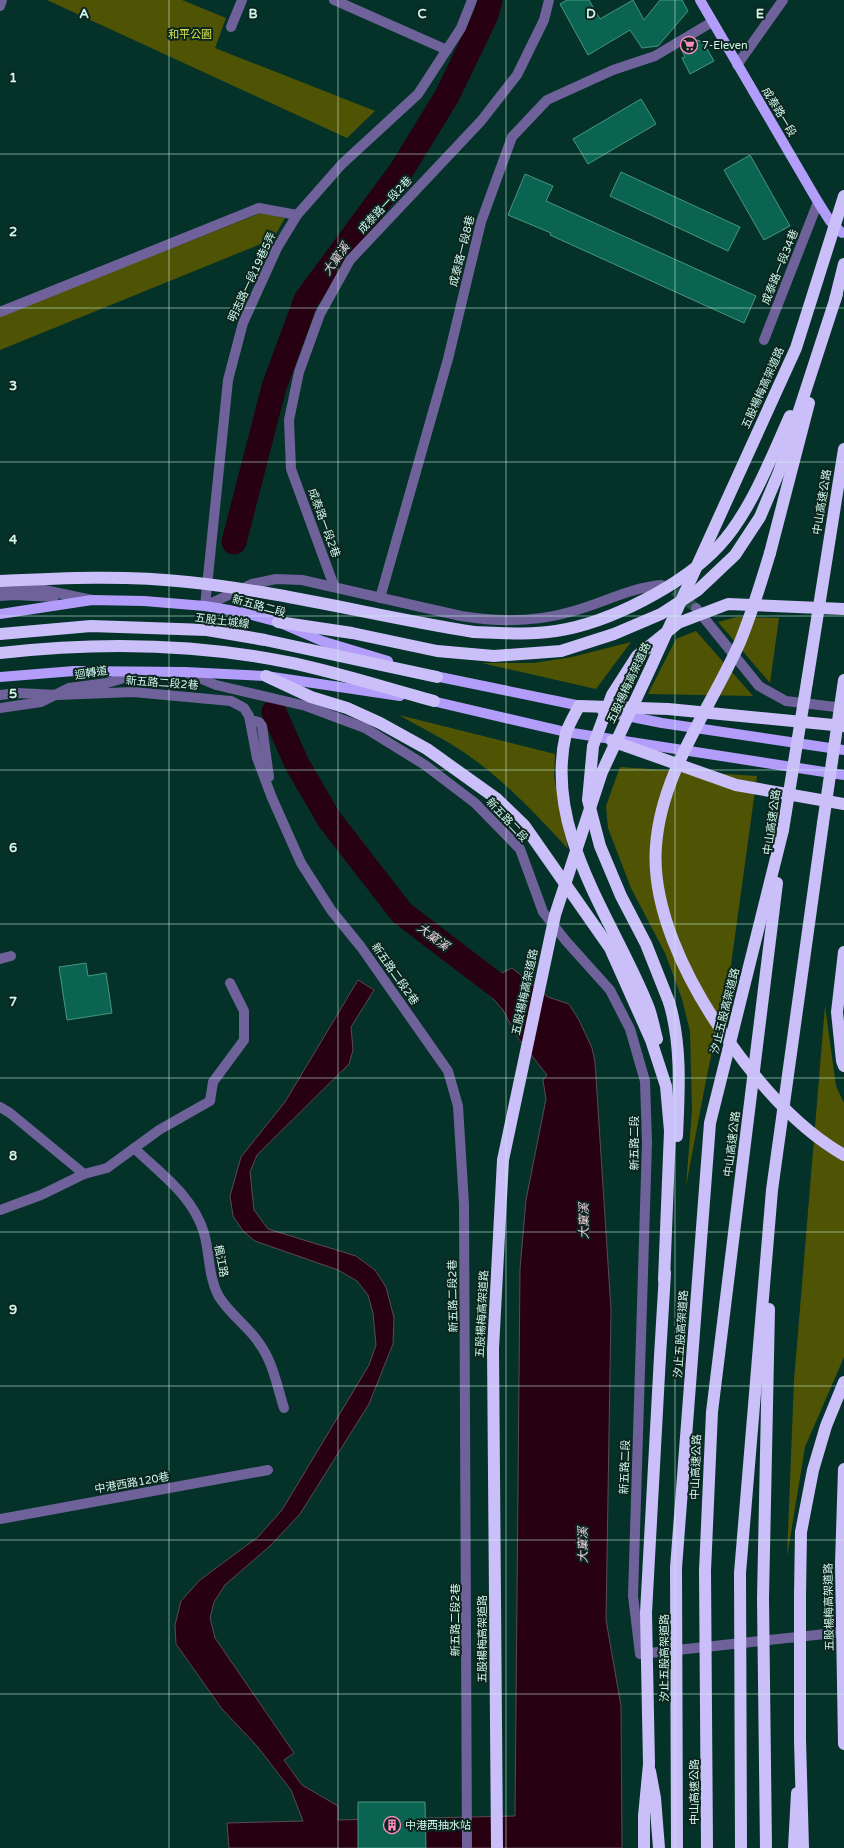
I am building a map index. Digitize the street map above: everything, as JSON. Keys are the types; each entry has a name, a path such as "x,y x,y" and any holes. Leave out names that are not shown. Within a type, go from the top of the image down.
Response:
{"highway":[{"name":"五股楊梅高架道路","path":"497,1848 493,1350 503,1160 506,1145 555,915 602,772 796,348 844,196"},
{"path":"844,264 770,553 758,593 740,642 666,794 656,846 656,870 661,899 681,959 712,1016 738,1056 769,1092 821,1142 844,1155"},
{"path":"278,622 352,633 437,651 494,656 561,651 614,634 661,614 698,590 735,555 760,517 779,472 837,294"},
{"path":"0,581 93,578 187,582 286,596 360,609 419,623 474,632 515,634 557,630 594,621 639,602 684,576 719,546 745,510 768,465 801,390 837,294"},
{"name":"中山高速公路","path":"707,1848 705,1571 712,1412 783,830 844,448"},
{"path":"664,1280 675,1205 679,1093 675,1022 646,944 621,896 600,846 588,800 593,746 612,695 637,656 678,623 728,604 844,609"},
{"name":"五股土城線","path":"0,634 91,626 207,630 294,646 437,677"},
{"path":"0,653 54,647 139,645 237,654 288,662 434,701"},
{"path":"266,676 311,697 347,708 380,723 427,749 498,799 524,825 610,948 651,1040 666,1086"},
{"path":"742,1848 740,1573 772,1190 844,680"},
{"path":"644,1848 644,1816 649,1764 646,1613 664,1280 670,1131 664,1065 649,1007 599,905 569,828 561,777 566,732 579,706 668,709 844,726"},
{"path":"612,741 736,785 844,804"},
{"name":"汐止五股高架道路","path":"677,1848 676,1568 710,1123 783,830"},
{"path":"844,952 837,1012 844,1066"},
{"path":"766,1848 763,1598 772,1190"},
{"path":"803,1848 800,1740 801,1532 813,1470 826,1426 844,1382"},
{"name":"五股楊梅高架道路","path":"844,1469 841,1564 844,1744"},
{"path":"794,1848 800,1740"},
{"path":"649,1764 655,1798 659,1848"}],"main road":[{"name":"成泰路一段","path":"700,0 818,202 830,220 842,233"},
{"name":"新五路二段","path":"0,614 92,600 144,601 205,606 241,612 278,622 322,640 437,677 662,723 844,750"},
{"name":"新五路二段","path":"0,677 74,671 141,673 185,672 266,676 434,701 566,732 612,741 844,775"}],"street":[{"path":"0,6 2,0"},
{"path":"231,27 242,0"},
{"path":"334,0 447,50"},
{"name":"明志路一段19巷5弄","path":"205,606 228,380 243,323 276,248 297,215 342,164 418,94 461,28 472,0"},
{"name":"成泰路一段2巷","path":"334,586 291,469 289,420 299,372 320,314 350,260 481,121 517,75 544,20 549,0"},
{"path":"737,65 783,0"},
{"name":"成泰路一段8巷","path":"380,598 448,359 481,222 512,138 547,100 613,70 655,56 712,22"},
{"name":"成泰路一段34巷","path":"764,340 818,202"},
{"path":"0,312 259,208 297,215"},
{"name":"新五路二段","path":"205,606 252,584 276,579 302,580 334,586 461,616 485,620 508,620 536,618 569,612 622,593 661,585"},
{"path":"0,588 30,587 92,600"},
{"path":"0,596 14,595 92,600"},
{"path":"696,608 759,686 786,701 844,708"},
{"name":"新五路二段","path":"185,672 216,685 306,706 365,728 426,765 475,803 520,849 543,912 566,941 610,990 630,1029 645,1081 647,1144 633,1596 640,1654 844,1632"},
{"name":"迴轉道","path":"0,708 41,702 58,695 69,688 107,684 141,673"},
{"name":"新五路二段2巷","path":"58,695 133,692 231,701 244,708 250,716 257,758 272,798 301,863 323,898 366,954 448,1071 458,1106 464,1204 467,1848"},
{"path":"0,695 36,693 58,695"},
{"path":"0,959 11,956"},
{"path":"0,1210 22,1200 41,1195 84,1174 106,1168 159,1130 210,1101 213,1082 244,1040 244,1011 230,983"},
{"path":"0,1107 10,1113 84,1174"},
{"name":"楓江路","path":"134,1148 185,1196 197,1214 204,1234 212,1279 219,1296 259,1342 268,1357 284,1408"},
{"name":"中港西路120巷","path":"0,1519 268,1470"}],"green space":[{"name":"和平公園","path":"47,0 182,0 226,18 215,48 375,111 347,138"},
{"path":"261,213 285,218 273,239 0,350 0,316"},
{"path":"737,617 779,618 770,683 718,622"},
{"path":"696,631 753,696 648,694 676,639"},
{"path":"631,642 596,689 482,663 534,663 572,657"},
{"path":"399,715 555,754 554,776 568,849 519,798 493,774 465,753"},
{"path":"620,767 757,776 731,965 707,1075 686,1186 692,1111 690,1031 682,999 665,953 631,888 608,828 606,806"},
{"path":"825,1006 836,1086 844,1103 844,1357 805,1447 787,1557 794,1381"}],"water":[{"path":"512,968 548,997 569,1004 579,1020 592,1048 595,1062 611,1310 606,1620 621,1706 622,1848 229,1848 227,1823 303,1821 291,1790 257,1746 222,1709 176,1644 175,1625 181,1601 200,1580 258,1537 282,1510 369,1365 376,1345 373,1313 368,1295 357,1281 338,1270 255,1241 243,1231 233,1216 230,1196 241,1157 285,1102 358,980 374,990 351,1027 353,1050 349,1064 257,1155 250,1172 254,1210 268,1229 356,1256 375,1270 386,1287 394,1318 393,1344 369,1404 300,1514 271,1545 225,1585 214,1602 210,1618 215,1638 294,1753 284,1760 302,1785 338,1806 338,1820 515,1816 520,1269 526,1200 546,1099 543,1080 547,1075 518,1038 503,1010 489,994 489,979"}],"building":[{"path":"567,0 589,0 600,19 633,0 644,20 660,0 682,0 688,11 658,46 642,48 630,30 588,55 560,4"},
{"path":"697,40 703,42 714,61 690,74 682,58 685,57 681,48"},
{"path":"641,99 656,124 588,164 573,139"},
{"path":"750,155 790,226 764,240 724,170"},
{"path":"621,172 740,227 728,251 610,196"},
{"path":"525,174 553,186 546,201 756,296 744,323 550,235 551,233 508,215"},
{"path":"86,963 88,976 106,973 112,1013 67,1020 59,967"},
{"name":"中港西抽水站","path":"358,1802 425,1802 426,1848 358,1848"}],"waterway":[{"name":"大窠溪","path":"234,542 274,387 306,300 401,171 447,96 486,15 490,0"},
{"name":"大窠溪","path":"274,712 297,764 329,819 402,913 516,1000"}],"tunnel":[{"path":"661,585 670,587 696,608"}],"place":[{"name":"7-Eleven","path":"689,45"},
{"name":"中港西抽水站","path":"392,1825"}]}
